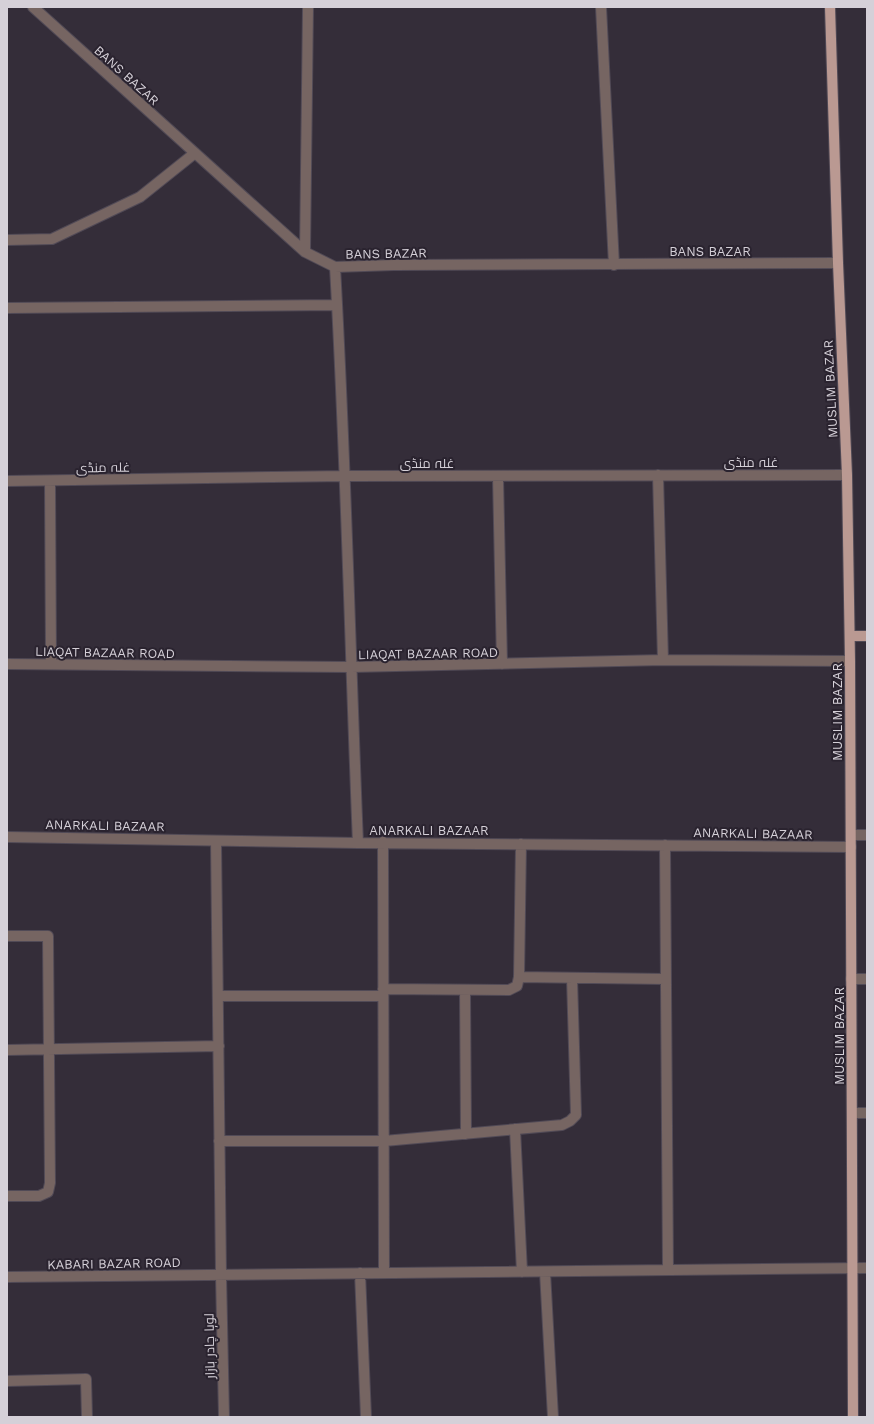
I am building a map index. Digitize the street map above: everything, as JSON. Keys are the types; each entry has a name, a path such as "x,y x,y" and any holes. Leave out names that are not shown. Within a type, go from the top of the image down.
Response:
{"main road":[{"name":"MUSLIM BAZAR","path":"830,7 838,263 847,475 850,636 853,1417"},
{"path":"850,636 867,636"}],"street":[{"name":"BANS BAZAR","path":"33,7 305,252 335,268 394,265 838,263"},
{"path":"305,252 308,7"},
{"path":"601,7 614,264"},
{"path":"7,240 52,239 140,197 195,153"},
{"path":"335,268 345,476 358,843"},
{"path":"7,308 337,305"},
{"name":"غلہ منڈی","path":"7,482 345,476 847,475"},
{"path":"498,476 502,664"},
{"path":"658,476 663,660"},
{"path":"50,481 51,664"},
{"name":"LIAQAT BAZAAR ROAD","path":"7,664 351,667 663,660 850,661"},
{"path":"850,835 867,835"},
{"name":"ANARKALI BAZAAR","path":"7,836 358,843 383,842 851,847"},
{"name":"لوہا چادر بازار","path":"216,841 224,1417"},
{"path":"383,842 384,1273"},
{"path":"218,996 509,990 517,986 519,978 521,844"},
{"path":"665,845 668,1270"},
{"path":"7,936 48,936 50,1183 48,1192 39,1196 7,1196"},
{"path":"519,978 666,979"},
{"path":"219,1141 384,1141 562,1125 570,1121 576,1115 572,978"},
{"path":"851,979 867,979"},
{"path":"465,990 466,1134"},
{"path":"7,1050 219,1046"},
{"path":"852,1113 867,1113"},
{"path":"515,1129 522,1272"},
{"name":"KABARI BAZAR ROAD","path":"7,1277 867,1268"},
{"path":"545,1272 553,1417"},
{"path":"360,1273 366,1417"},
{"path":"7,1381 86,1379 87,1417"}]}
